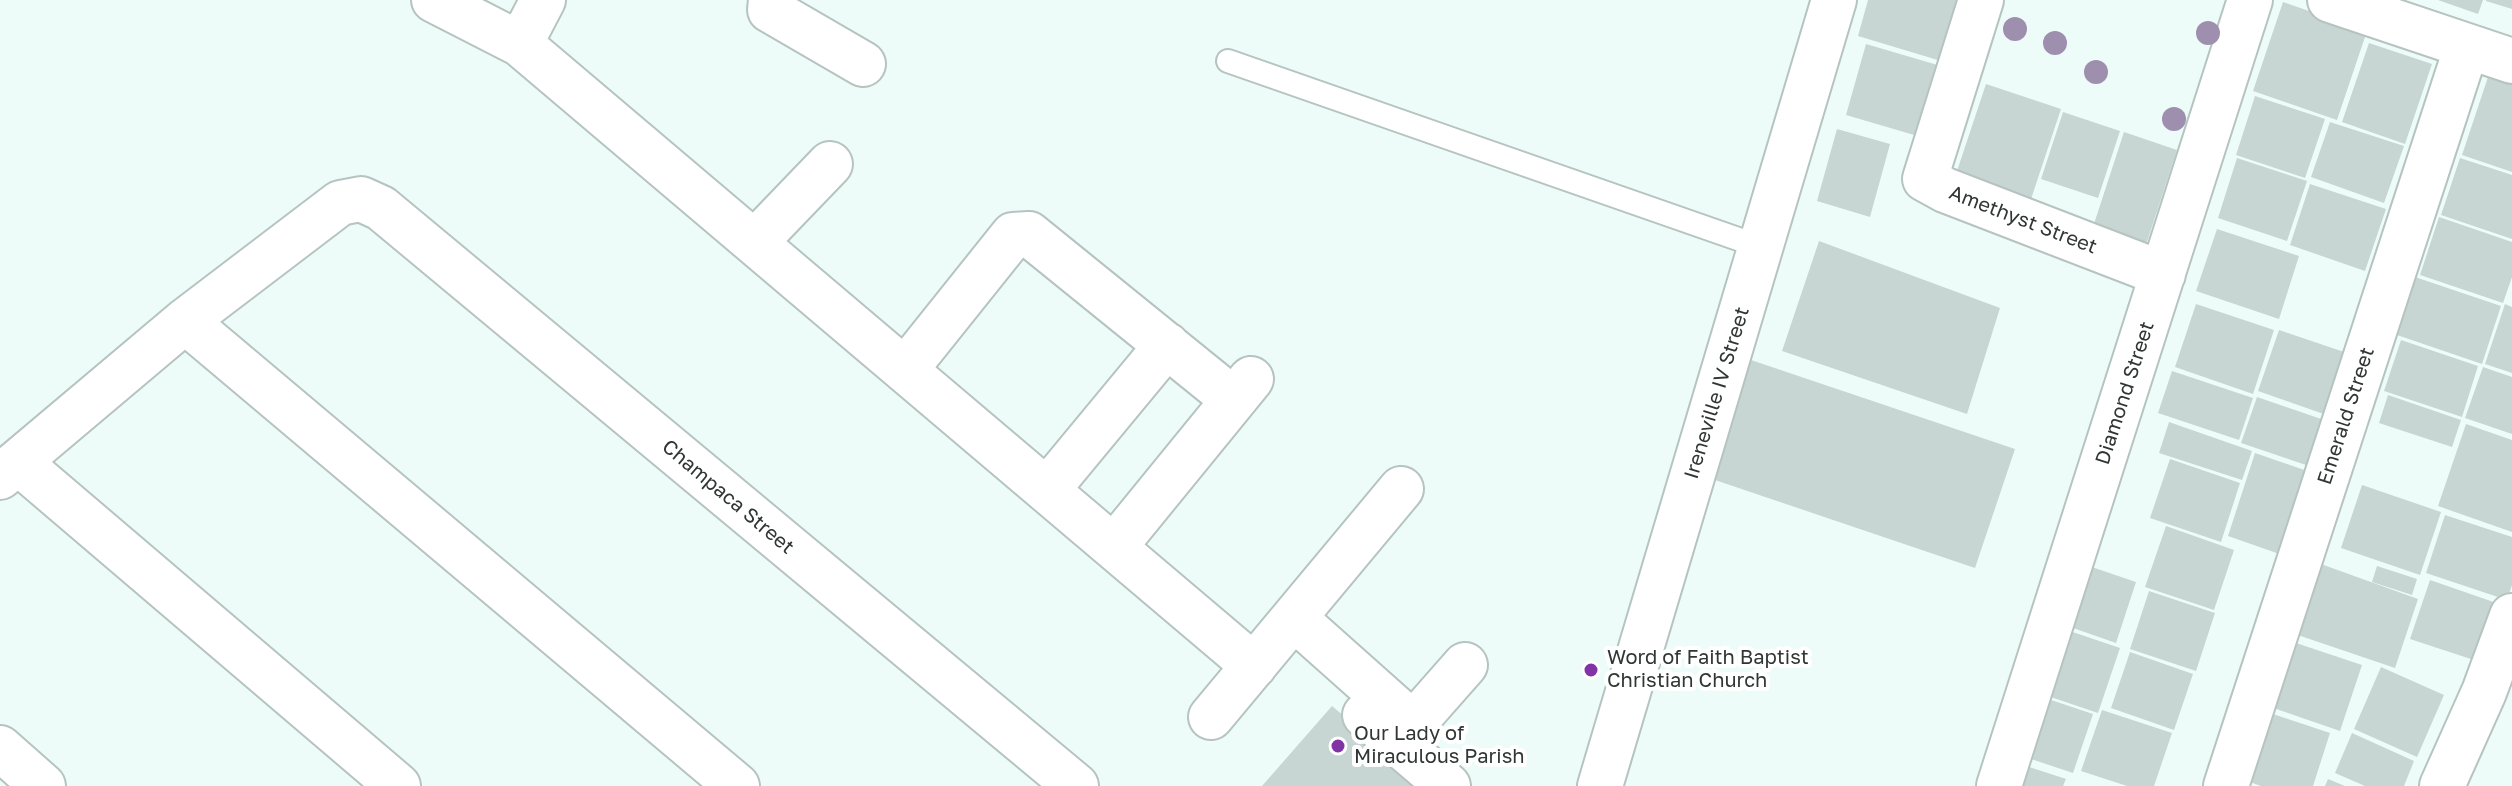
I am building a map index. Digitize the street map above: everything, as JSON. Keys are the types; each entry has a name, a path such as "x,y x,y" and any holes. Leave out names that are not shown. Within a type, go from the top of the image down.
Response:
{"street":[{"path":"434,0 520,44 1254,666"},
{"path":"520,44 543,0"},
{"path":"771,0 770,10 863,64"},
{"name":"Ireneville IV Street","path":"1600,786 1834,0"},
{"name":"Amethyst Street","path":"1981,0 1925,179 1945,190 2163,274"},
{"name":"Diamond Street","path":"1999,786 2250,0"},
{"path":"2330,0 2512,61"},
{"name":"Emerald Street","path":"2226,786 2467,46"},
{"path":"755,242 830,164"},
{"name":"Champaca Street","path":"185,321 340,203 361,199 381,208 1076,786"},
{"path":"905,370 1013,235 1029,234 1167,345 1243,389 1114,547"},
{"path":"398,786 9,470 185,321 737,786"},
{"path":"1047,490 1167,345"},
{"path":"1211,717 1401,489"},
{"path":"2442,786 2498,696 2512,616"},
{"path":"1294,618 1413,724 1465,665"},
{"path":"1362,713 1448,786"},
{"path":"0,748 43,786"}],"lane":[{"path":"1228,61 1761,247"}],"building":[{"path":"1868,0 1958,0 1941,61 1858,36"},
{"path":"2438,0 2483,0 2478,14"},
{"path":"2512,0 2512,9 2486,1"},
{"path":"2283,2 2367,31 2337,120 2253,91"},
{"path":"2369,43 2432,64 2405,144 2342,122"},
{"path":"1866,44 1941,66 1921,137 1846,115"},
{"path":"2491,68 2512,75 2512,172 2462,155"},
{"path":"1986,84 2061,109 2026,214 1951,189"},
{"path":"2255,96 2325,119 2305,178 2236,155"},
{"path":"2063,112 2120,131 2098,198 2041,179"},
{"path":"2330,122 2404,146 2384,203 2311,177"},
{"path":"1837,129 1890,144 1870,217 1817,201"},
{"path":"2124,132 2177,150 2144,251 2091,233"},
{"path":"2237,158 2307,181 2287,241 2218,218"},
{"path":"2460,158 2512,175 2512,239 2441,215"},
{"path":"2310,184 2386,209 2365,271 2290,245"},
{"path":"2439,217 2512,242 2512,277 2503,303 2420,275"},
{"path":"2217,229 2299,256 2279,319 2196,291"},
{"path":"1819,241 2000,308 1967,414 1782,351"},
{"path":"2415,277 2501,306 2482,364 2397,335"},
{"path":"2196,304 2274,330 2253,394 2175,367"},
{"path":"2505,304 2512,307 2512,373 2485,364"},
{"path":"2279,330 2356,356 2335,418 2258,391"},
{"path":"2401,340 2478,366 2462,417 2384,391"},
{"path":"1751,360 2015,449 1975,568 1712,479"},
{"path":"2483,367 2512,377 2512,434 2465,418"},
{"path":"2172,371 2253,398 2239,440 2158,413"},
{"path":"2388,395 2461,420 2452,447 2379,423"},
{"path":"2257,397 2327,421 2312,467 2241,443"},
{"path":"2169,422 2252,451 2242,480 2159,453"},
{"path":"2466,424 2512,440 2512,532 2438,506"},
{"path":"2255,453 2316,474 2288,557 2228,536"},
{"path":"2170,459 2240,483 2221,542 2150,518"},
{"path":"2362,485 2441,512 2420,575 2341,548"},
{"path":"2445,515 2512,537 2512,585 2507,600 2426,573"},
{"path":"2166,526 2234,550 2214,610 2145,587"},
{"path":"2307,559 2418,599 2395,668 2283,630"},
{"path":"2074,561 2136,582 2116,643 2053,621"},
{"path":"2377,566 2417,579 2412,595 2372,582"},
{"path":"2430,580 2508,607 2489,665 2410,639"},
{"path":"2149,591 2215,613 2196,671 2130,649"},
{"path":"2052,625 2120,648 2098,713 2030,690"},
{"path":"2284,639 2362,665 2340,731 2262,704"},
{"path":"2130,652 2193,674 2174,730 2111,708"},
{"path":"2381,667 2444,695 2417,757 2354,729"},
{"path":"2033,694 2093,714 2073,773 2013,753"},
{"name":"Our Lady of Miraculous Parish","path":"1332,706 1427,786 1262,786"},
{"path":"2258,709 2330,733 2313,786 2261,786 2236,777"},
{"path":"2102,710 2172,733 2154,786 2127,786 2081,771"},
{"path":"2352,733 2414,761 2404,786 2365,786 2335,773"},
{"path":"2011,761 2066,779 2063,786 2003,786"},
{"path":"2328,779 2345,786 2325,786"}],"place":[{"name":"Word of Faith Baptist Christian Church","path":"1591,670"},
{"name":"Our Lady of Miraculous Parish","path":"1338,746"}]}
